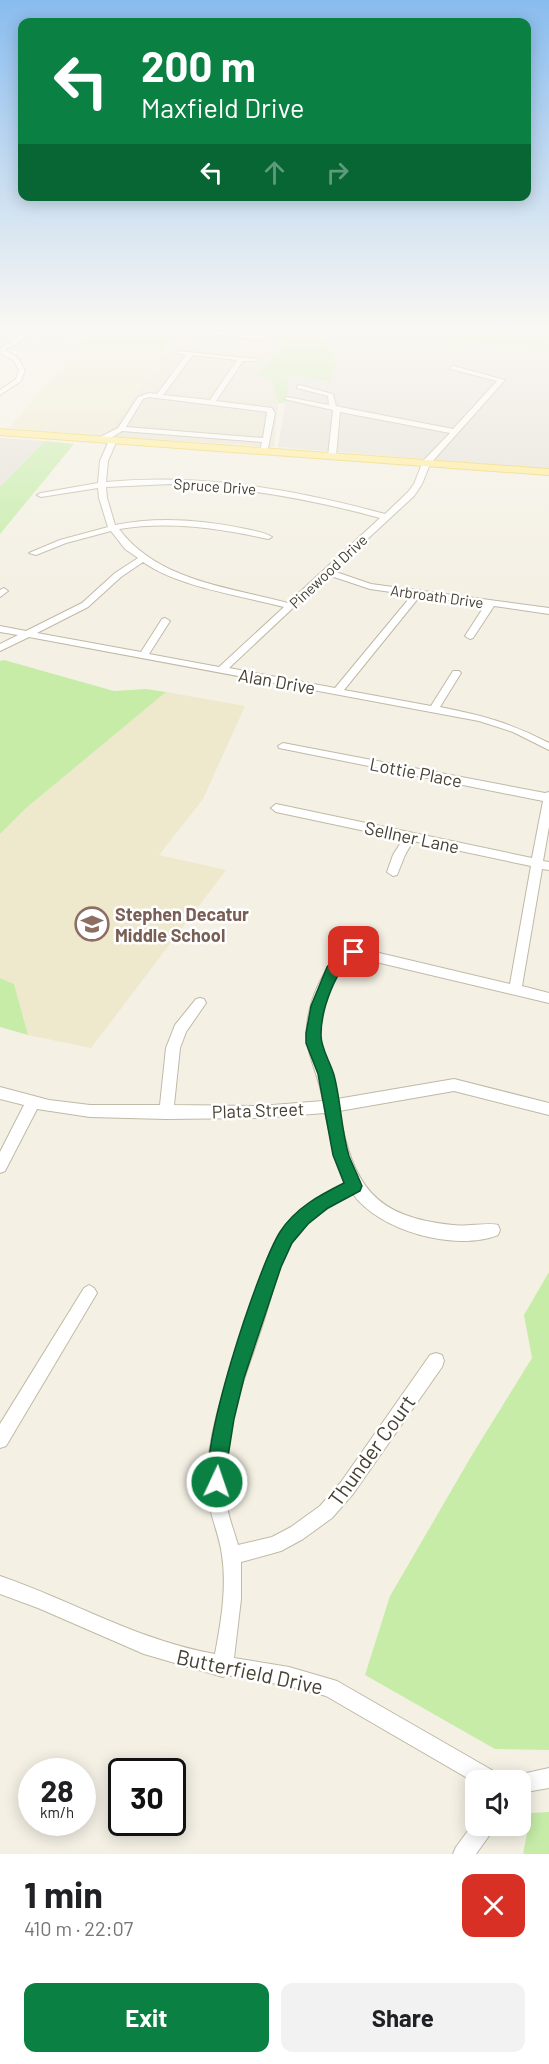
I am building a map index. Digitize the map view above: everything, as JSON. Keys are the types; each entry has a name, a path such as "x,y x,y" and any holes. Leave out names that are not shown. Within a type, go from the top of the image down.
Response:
{"main road":[{"path":"0,432 549,472"}],"street":[{"path":"131,413 102,463 105,511 111,528 143,559 194,581 254,594 290,606"},
{"path":"264,451 271,413"},
{"path":"332,456 334,413"},
{"path":"368,413 456,432"},
{"name":"Pinewood Drive","path":"220,671 414,490 426,463 473,413"},
{"path":"102,439 121,429 266,440"},
{"name":"Spruce Drive","path":"41,495 102,485 182,483 263,489 316,498 386,517"},
{"path":"33,553 70,539 145,522 215,526 268,537"},
{"path":"0,648 85,605 118,575 143,559"},
{"name":"Arbroath Drive","path":"327,572 362,585 549,611"},
{"path":"337,692 418,593"},
{"path":"470,636 491,603"},
{"path":"143,656 165,621"},
{"name":"Alan Drive","path":"0,629 497,722 549,747"},
{"path":"433,710 456,673"},
{"name":"Lottie Place","path":"283,746 549,797"},
{"path":"515,989 549,797"},
{"name":"Sellner Lane","path":"276,808 549,866"},
{"path":"393,872 399,855 410,837"},
{"path":"494,1230 463,1234 413,1226 377,1209 354,1186 341,1155 326,1074 314,1043 314,1024 318,1006 332,971 344,955 354,952 549,998"},
{"path":"166,1113 173,1048 180,1029 200,1003"},
{"name":"Plata Street","path":"0,1093 78,1110 166,1113 260,1112 331,1106 454,1085 549,1108"},
{"path":"0,1166 33,1102"},
{"path":"223,1667 233,1593 232,1554 217,1501 217,1463 224,1419 235,1378 273,1265 286,1237 302,1218 322,1203 354,1186"},
{"path":"0,1440 89,1293"},
{"name":"Thunder Court","path":"232,1554 275,1545 297,1533 326,1512 347,1488 436,1361"},
{"name":"Butterfield Drive","path":"0,1585 164,1652 223,1667 280,1674 330,1688 473,1770"},
{"path":"531,1781 549,1778"},
{"path":"463,1854 476,1836"}],"shaded area":[{"path":"22,413 123,413 106,436 9,428"},
{"path":"123,413 277,413 274,447 106,436"},
{"path":"284,413 549,413 549,469 278,447"},
{"path":"0,438 45,441 0,488"},
{"name":"Stephen Decatur Middle School","path":"166,692 245,706 203,799 159,855 226,870 91,1048 28,1035 14,984 0,978 0,834 26,808"}],"green space":[{"path":"45,441 74,444 0,534 0,487"},
{"path":"4,660 114,691 146,689 166,692 26,808 0,834 0,661"},
{"path":"0,978 14,984 28,1035 0,1027"},
{"path":"549,1272 549,1750 495,1749 365,1675 390,1596 472,1455 532,1358 524,1315"},
{"path":"549,1812 549,1854 523,1854 527,1836 531,1836 531,1813"}],"place":[{"name":"Stephen Decatur Middle School","path":"92,924"}],"route":[{"path":"217,1482 217,1463 224,1419 235,1378 273,1265 286,1237 302,1218 322,1203 354,1186 341,1155 326,1074 314,1043 313,1033 318,1006 332,971 344,955 354,952"}]}
